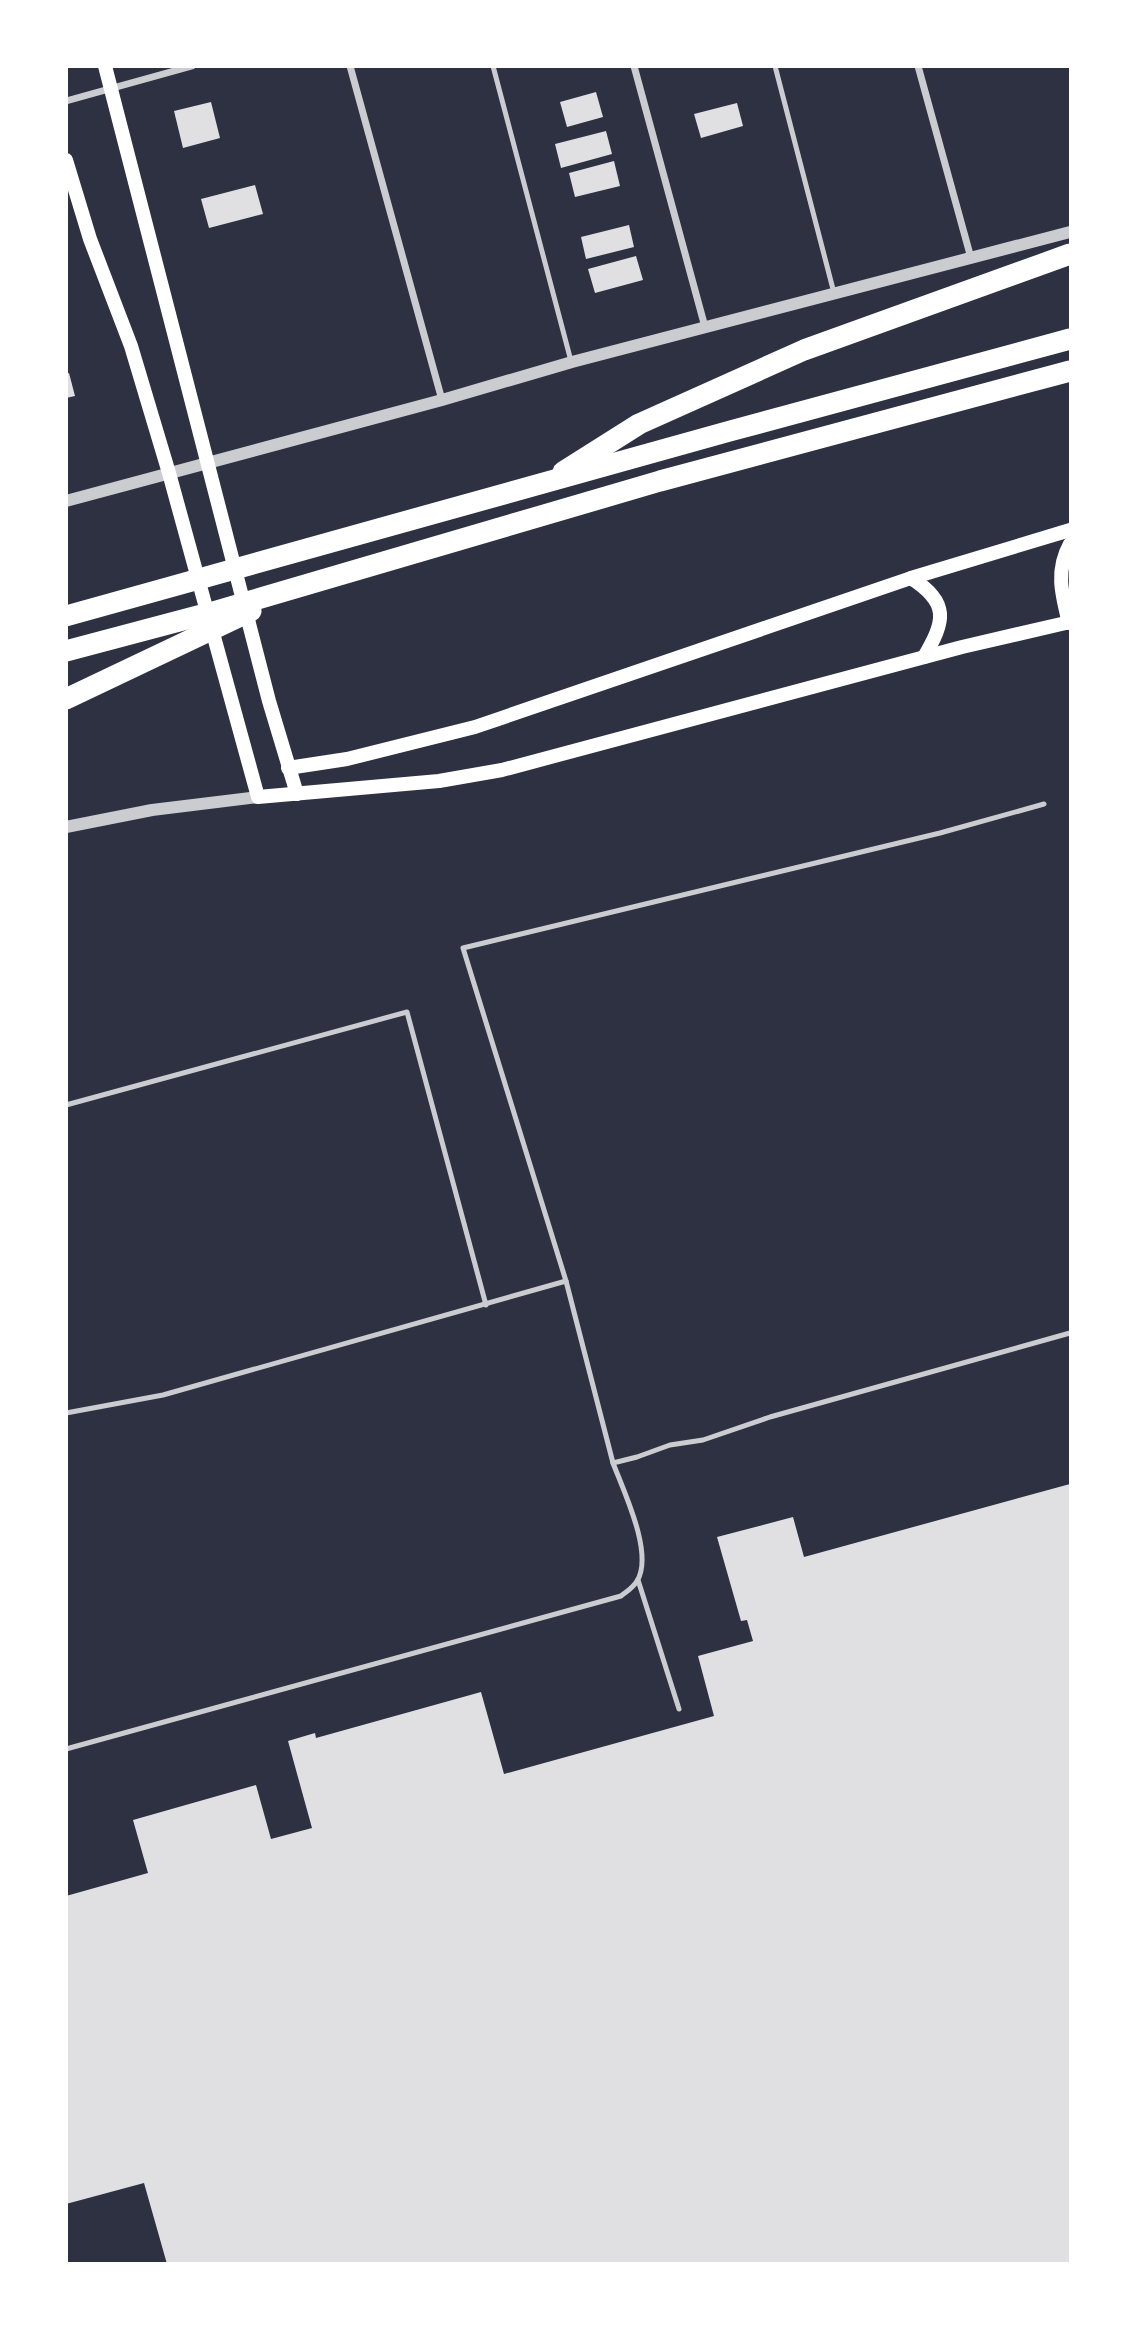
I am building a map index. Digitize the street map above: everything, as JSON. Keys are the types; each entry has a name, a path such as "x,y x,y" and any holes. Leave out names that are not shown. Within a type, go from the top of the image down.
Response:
{"highway":[{"path":"543,484 639,424 804,350 1070,254"},
{"path":"66,616 1070,339"},
{"path":"66,651 213,612 660,481 1070,371"},
{"path":"66,699 203,636 299,587"}],"main road":[{"path":"105,66 206,464 269,701 297,794"},
{"path":"66,160 90,239 131,346 187,533 258,797 439,780 502,770 1002,636 1070,625 1060,577 1062,562 1070,544"},
{"path":"288,768 347,759 475,727 911,578 1070,530"},
{"path":"911,578 926,587 939,604 939,625 924,657"}],"street":[{"path":"66,101 192,66"},
{"path":"350,66 442,400"},
{"path":"634,66 705,327"},
{"path":"918,66 971,258"},
{"path":"66,501 442,400 572,362 1070,232"},
{"path":"66,828 152,810 258,797"}],"lane":[{"path":"493,66 572,362"},
{"path":"775,66 834,293"},
{"path":"66,1749 621,1597 638,1580 643,1551 613,1463 566,1281 464,948 928,836 1044,804"},
{"path":"66,1105 407,1012 486,1305"},
{"path":"66,1413 163,1395 566,1281"},
{"path":"613,1463 670,1445 703,1440 770,1417 1070,1333"},
{"path":"638,1580 679,1709"}],"building":[{"path":"596,92 603,117 567,127 560,102"},
{"path":"211,102 220,138 183,148 174,111"},
{"path":"737,103 743,126 701,138 694,114"},
{"path":"606,131 612,154 561,168 555,144"},
{"path":"614,161 620,186 575,197 569,173"},
{"path":"255,185 263,214 209,228 201,199"},
{"path":"629,225 634,247 586,259 581,237"},
{"path":"636,256 643,280 595,293 588,269"},
{"path":"69,373 75,396 66,398 66,374"},
{"path":"1070,1484 1070,2264 167,2264 144,2183 66,2204 66,1896 148,1873 133,1820 256,1785 271,1839 312,1828 288,1741 315,1733 316,1738 481,1692 504,1774 714,1716 698,1656 753,1641 747,1620 741,1621 717,1537 793,1517 804,1557"}]}
